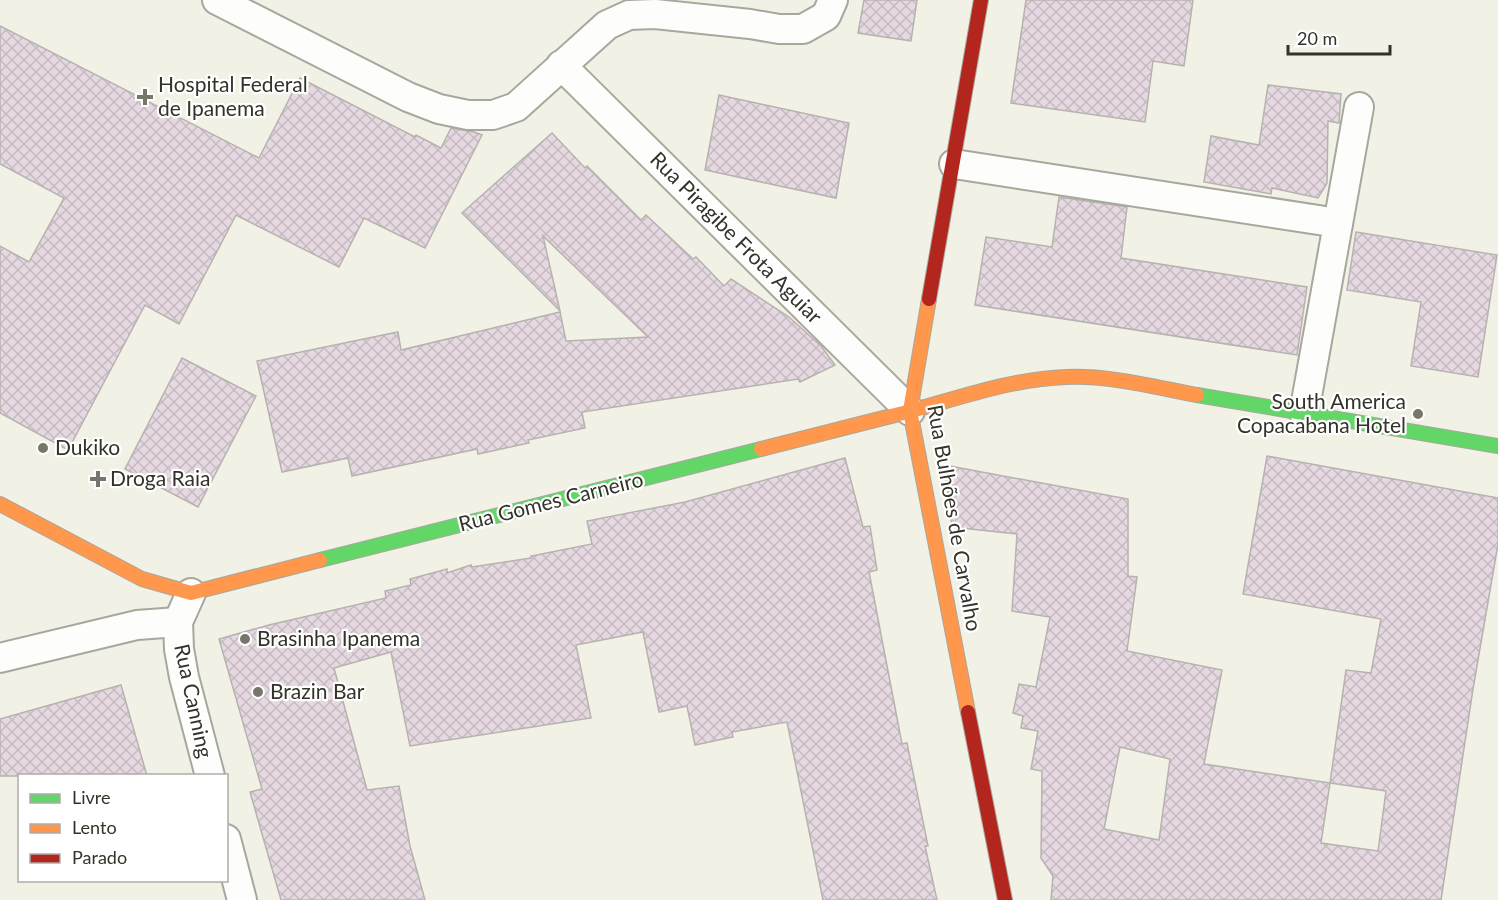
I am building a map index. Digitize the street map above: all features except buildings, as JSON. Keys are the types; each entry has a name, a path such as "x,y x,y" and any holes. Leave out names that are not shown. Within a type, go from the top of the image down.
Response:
{"main road":[{"name":"Rua Bulhões de Carvalho","path":"981,0 910,411 1005,900"},
{"name":"Rua Gomes Carneiro","path":"191,593 1019,382 1063,377 1099,378 1498,446"},
{"path":"0,504 142,579 191,593"}],"street":[{"path":"217,0 408,97 439,109 468,115 493,115 516,107 607,25 629,15 655,14 779,29 803,29 826,16 833,0"},
{"name":"Rua Piragibe Frota Aguiar","path":"561,65 910,411"},
{"path":"1304,413 1359,107"},
{"path":"954,164 1338,223"},
{"name":"Rua Canning","path":"191,593 178,622 184,676 209,774"},
{"path":"0,658 137,626 178,622"},
{"path":"228,847 242,900"}],"traffic: fast":[{"path":"1197,395 1498,446"},
{"path":"320,560 761,449"}],"traffic: slow":[{"path":"929,299 910,411 968,712"},
{"path":"761,449 987,390 1046,378 1099,378 1197,395"},
{"path":"0,504 142,579 191,593 320,560"}],"traffic: jam":[{"path":"929,299 981,0"},
{"path":"968,712 1005,900"}],"place":[{"name":"Hospital Federal de Ipanema","path":"145,97"},
{"name":"South America Copacabana Hotel","path":"1418,414"},
{"name":"Dukiko","path":"43,448"},
{"name":"Droga Raia","path":"98,479"},
{"name":"Brasinha Ipanema","path":"245,639"},
{"name":"Brazin Bar","path":"258,692"}]}
